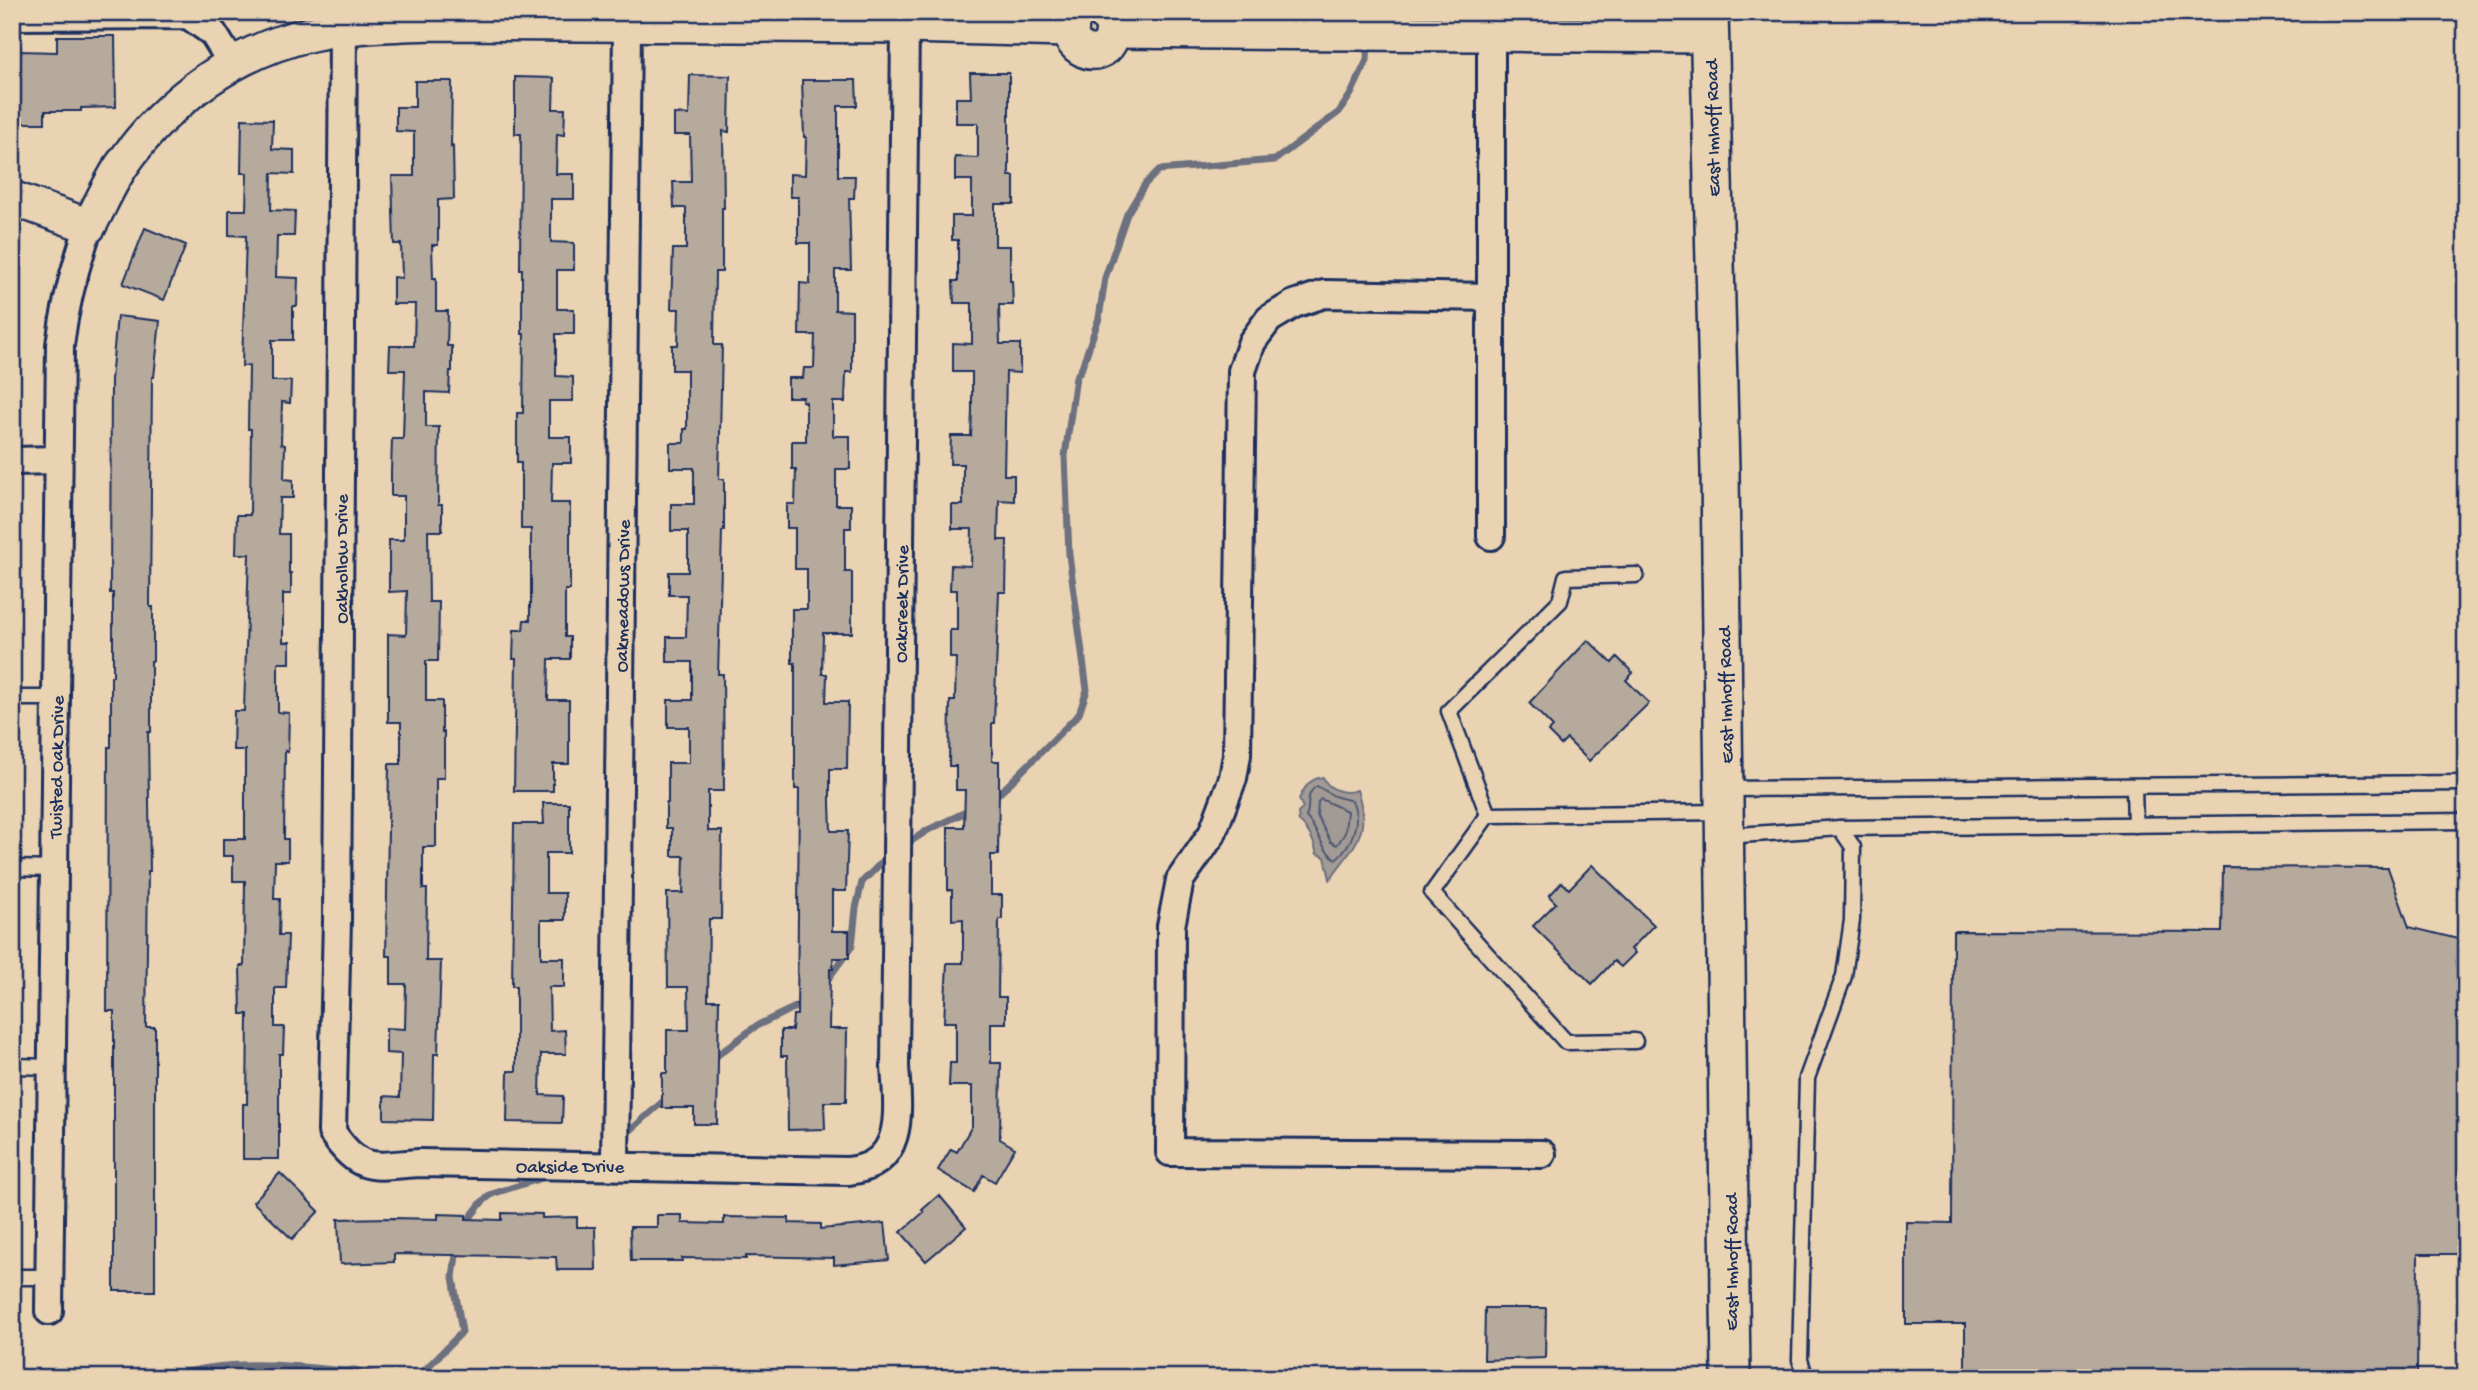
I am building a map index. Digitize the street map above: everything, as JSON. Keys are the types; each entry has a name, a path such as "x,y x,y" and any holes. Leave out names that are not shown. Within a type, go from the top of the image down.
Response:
{"main road":[{"name":"East Imhoff Road","path":"1709,24 1720,471 1731,1378"}],"street":[{"path":"12,16 188,15 213,33 233,65"},
{"path":"12,198 89,226 122,165 187,93 233,65 281,44 314,33 373,25 535,18 626,26 813,19 905,26 1075,21 1076,45 1090,52 1106,47 1111,40 1108,22 1356,34 1491,36 1709,24"},
{"name":"Oakmeadows Drive","path":"612,1163 616,1124 626,26"},
{"name":"Oakcreek Drive","path":"865,1169 874,1165 886,1152 893,1140 896,1125 905,26"},
{"name":"Oakhollow Drive","path":"334,1089 343,29"},
{"path":"1491,36 1491,536"},
{"name":"Twisted Oak Drive","path":"49,1311 60,345 63,317 74,270 89,226"},
{"path":"1491,297 1324,294 1294,304 1269,319 1252,342 1242,371 1237,755 1233,778 1212,834 1180,880 1171,926 1170,1152 1542,1154"},
{"path":"12,461 58,460"},
{"name":"Oakside Drive","path":"334,1089 332,1132 344,1149 363,1164 372,1166 612,1163 848,1171 865,1169"}],"lane":[{"path":"1488,815 1449,711 1559,601 1566,577 1636,575"},
{"path":"12,698 55,698"},
{"path":"1488,815 1725,812 2134,788 2466,783"},
{"path":"2134,788 2134,825"},
{"path":"1725,812 1840,828 2466,821"},
{"path":"1488,815 1432,893 1566,1042 1635,1041"},
{"path":"1805,1378 1800,1360 1808,1078 1844,976 1852,920 1853,847 1840,828"},
{"path":"12,869 54,869"},
{"path":"12,1066 51,1067"},
{"path":"12,1277 49,1277"}],"path":[{"path":"1424,1371 1425,1378"}],"water":[{"path":"1323,777 1337,790 1357,790 1362,818 1358,839 1330,879 1325,857 1317,854 1311,836 1299,821 1298,813 1303,808 1299,799 1306,787"}],"building":[{"path":"57,36 115,36 116,107 45,111 45,123 14,123 15,95 19,95 19,51 57,52"},
{"path":"970,73 1009,73 1009,176 1014,176 1014,204 995,204 995,246 1010,246 1012,281 1013,305 999,305 1000,344 1020,344 1020,373 1006,372 1004,475 1014,475 1014,501 999,500 998,540 1007,540 1006,592 999,592 992,723 992,761 999,761 998,855 991,855 991,895 1002,895 998,997 1006,997 1006,1023 991,1023 991,1063 1001,1063 1000,1139 1015,1148 995,1182 983,1175 974,1192 938,1170 951,1149 957,1152 972,1126 972,1086 949,1086 950,1063 956,1063 956,1022 944,1022 947,963 963,963 963,919 952,920 952,890 948,890 948,827 964,827 965,790 956,790 956,766 949,766 950,701 955,701 956,658 950,658 950,630 957,630 957,590 950,590 951,565 971,566 972,529 952,529 952,505 963,505 963,464 950,464 951,436 971,436 972,372 953,372 953,343 972,344 972,303 954,303 953,281 958,281 958,240 952,240 952,216 972,216 972,180 955,180 955,157 978,158 978,123 956,123 956,98 971,98"},
{"path":"690,75 730,76 729,132 723,131 722,272 715,272 714,345 722,345 719,479 724,479 724,531 718,674 723,674 724,791 708,791 708,831 722,831 721,919 709,919 708,1000 719,1000 717,1124 694,1124 694,1108 662,1108 662,1073 667,1073 667,1030 689,1030 688,987 668,987 667,893 683,893 684,856 672,856 672,828 666,828 666,803 668,763 689,763 689,727 668,727 668,700 692,700 692,662 667,662 667,637 686,637 687,595 669,595 669,572 688,572 688,531 671,531 671,504 694,504 694,468 670,468 670,443 684,443 684,429 687,429 687,370 672,370 672,345 678,345 679,309 671,309 673,249 686,249 686,208 674,208 673,182 691,182 690,135 674,135 674,114 689,115"},
{"path":"515,77 554,78 553,109 565,109 564,135 557,134 556,174 574,174 574,199 551,199 551,242 574,243 574,270 557,270 557,309 574,309 574,334 556,334 556,376 573,377 573,401 549,401 549,437 571,437 571,463 552,463 551,503 570,503 570,590 565,590 565,637 570,637 570,659 549,659 548,700 569,700 569,764 553,764 553,791 514,791 514,630 523,630 524,620 530,620 531,603 531,529 521,529 521,463 517,463 517,413 523,413 524,334 520,269 521,134 515,134"},
{"path":"802,80 856,80 857,106 838,106 838,176 855,176 854,198 849,198 851,270 835,270 835,310 852,311 852,372 846,372 845,402 833,402 833,436 850,436 850,469 836,469 836,505 851,505 851,528 845,528 845,572 852,572 852,633 823,633 822,674 827,674 826,702 848,702 847,769 830,769 830,803 831,831 848,831 846,891 832,891 832,931 849,931 849,958 833,958 833,969 830,969 829,1029 847,1029 846,1102 824,1102 825,1129 788,1130 787,1056 781,1056 781,1030 792,1030 793,1015 797,1015 799,789 795,789 792,609 807,609 807,569 795,569 795,528 787,528 787,504 795,504 796,469 792,469 792,441 806,441 806,402 802,401 803,397 788,397 788,378 803,378 804,368 814,368 815,335 799,335 800,283 810,284 810,243 798,243 798,197 790,197 790,174 805,175 806,137"},
{"path":"415,81 452,81 451,147 453,146 454,199 438,200 438,245 432,245 436,311 448,311 447,346 452,346 452,371 449,393 426,392 426,427 439,427 438,505 442,505 442,531 428,531 429,602 439,602 438,661 426,661 426,701 442,701 444,778 436,778 436,847 423,847 423,889 427,889 426,961 441,961 438,1054 434,1054 433,1120 384,1119 384,1096 400,1097 401,1054 386,1053 386,1028 405,1029 406,984 391,984 391,956 386,956 389,764 401,764 401,722 388,722 388,634 406,635 407,591 389,592 389,540 404,540 404,496 391,496 391,472 392,439 403,439 405,370 389,370 390,346 414,346 415,304 393,304 393,277 402,278 401,244 394,244 392,176 414,176 414,132 396,131 396,107 415,107"},
{"path":"242,119 273,120 272,149 294,150 294,174 272,173 271,210 295,211 294,236 277,236 276,277 298,278 297,306 293,306 293,340 272,340 272,381 291,381 290,403 282,402 281,444 285,445 284,479 293,480 293,498 280,498 279,534 289,534 291,594 283,594 283,642 290,642 290,663 278,663 278,712 289,713 288,752 285,751 284,839 288,839 288,861 275,861 274,899 280,899 279,935 288,935 286,988 275,988 275,1027 284,1027 283,1054 279,1054 279,1159 243,1159 243,1104 247,1104 248,1014 241,1014 240,966 244,966 245,881 233,881 233,856 223,856 223,839 245,839 245,750 233,750 234,711 244,711 249,554 236,554 237,515 250,515 249,366 242,366 246,236 229,235 229,210 246,210 247,173 241,173"},
{"path":"145,228 186,245 164,300 123,284"},
{"path":"117,316 160,321 152,377 150,607 153,607 153,661 151,732 148,732 150,871 146,1027 155,1027 155,1291 114,1291 114,1011 107,1011 108,747 111,747 113,676 113,593 110,593 111,380"},
{"path":"1588,640 1612,663 1617,657 1633,673 1626,680 1649,703 1589,761 1567,739 1561,745 1548,732 1553,727 1529,703"},
{"path":"543,803 569,803 569,853 546,853 546,893 565,893 565,920 541,920 541,958 564,958 564,987 549,987 550,1031 565,1030 566,1054 541,1054 540,1095 563,1096 562,1123 507,1122 508,1071 516,1071 516,986 512,986 514,824 544,824"},
{"path":"1592,865 1654,925 1631,949 1635,953 1621,967 1614,961 1592,984 1533,926 1556,903 1549,896 1562,882 1569,889"},
{"path":"2223,867 2388,868 2409,927 2466,941 2466,1254 2418,1254 2417,1378 1965,1378 1965,1324 1906,1324 1906,1222 1952,1223 1953,931 2222,932"},
{"path":"280,1173 319,1211 292,1239 253,1202"},
{"path":"939,1195 966,1227 926,1261 901,1232"},
{"path":"502,1213 542,1214 542,1218 577,1217 577,1227 595,1227 596,1270 557,1270 556,1257 394,1254 394,1262 340,1264 338,1219 438,1219 438,1214 466,1215 466,1219 502,1220"},
{"path":"657,1215 682,1215 682,1223 724,1224 724,1217 789,1218 789,1223 821,1224 821,1229 885,1223 889,1260 834,1265 834,1258 746,1256 746,1259 682,1258 682,1261 631,1261 630,1227 657,1227"},
{"path":"1485,1308 1546,1308 1545,1358 1484,1360"}],"waterway":[{"path":"991,798 1001,792 1079,714 1087,690 1069,555 1065,456 1076,377 1081,370 1099,318 1105,278 1127,214 1145,184 1159,170 1275,160 1339,112 1367,60 1368,41"},
{"path":"902,847 928,830 972,809"},
{"path":"825,983 852,946 862,882 889,855"},
{"path":"710,1061 756,1026 804,1003"},
{"path":"623,1137 669,1096"},
{"path":"465,1224 492,1194 548,1176"},
{"path":"417,1378 462,1332 453,1277 457,1248"},
{"path":"167,1378 233,1365 354,1370 390,1378"}]}
